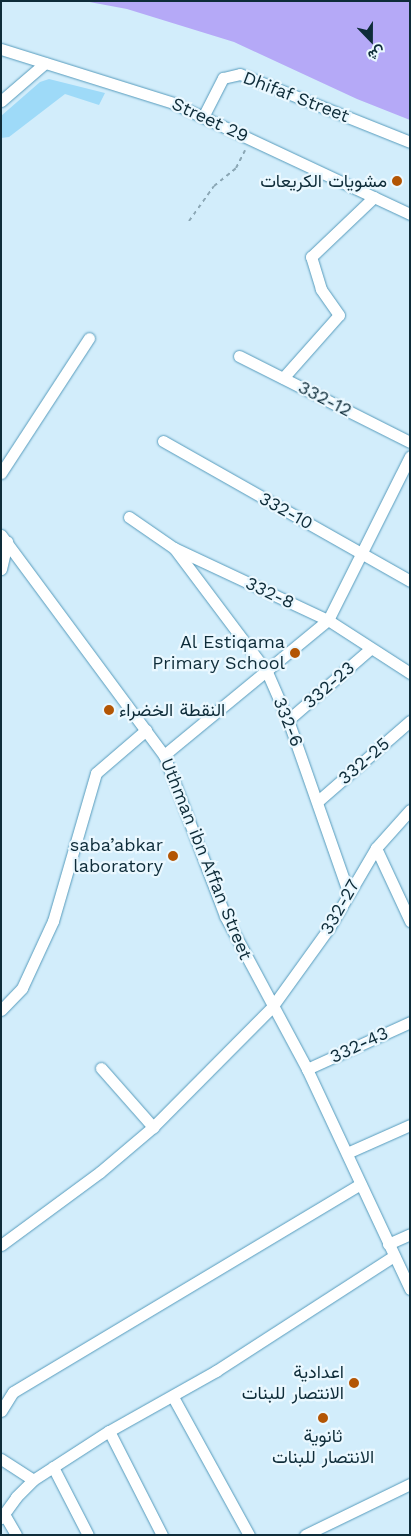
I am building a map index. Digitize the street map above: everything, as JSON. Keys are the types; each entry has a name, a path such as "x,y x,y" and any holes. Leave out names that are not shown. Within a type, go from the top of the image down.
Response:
{"street":[{"name":"Street 29","path":"1,49 155,96 410,214"},
{"path":"1,101 45,63"},
{"name":"Dhifaf Street","path":"203,117 223,78 240,74 410,142"},
{"path":"283,378 339,315 321,289 311,257 374,197"},
{"path":"1,473 89,338"},
{"name":"332-12","path":"240,356 410,442"},
{"name":"332-10","path":"163,441 410,581"},
{"path":"164,755 328,620 410,456"},
{"name":"332-8","path":"129,517 174,548 328,620 370,649 410,672"},
{"path":"1,569 4,539"},
{"name":"Uthman ibn Affan Street","path":"4,539 164,755 225,916 272,1007 308,1069 410,1289"},
{"name":"332-6","path":"174,548 267,672 288,720 318,801 348,891"},
{"name":"332-23","path":"288,720 370,649"},
{"name":"332-25","path":"318,801 410,721"},
{"path":"1,1010 22,988 53,921 96,772 146,730"},
{"name":"332-27","path":"1,1245 100,1172 153,1127 272,1007 329,928 348,891 376,848 410,810"},
{"path":"376,848 410,921"},
{"name":"332-43","path":"308,1069 410,1022"},
{"path":"101,1068 153,1127"},
{"path":"347,1153 410,1125"},
{"path":"1,1411 13,1392 361,1184"},
{"path":"388,1244 410,1234"},
{"path":"16,1535 2,1516 33,1480 109,1432 173,1397 394,1256"},
{"path":"173,1397 249,1535"},
{"path":"109,1432 162,1535"},
{"path":"1,1459 33,1480"},
{"path":"53,1467 88,1535"},
{"path":"305,1535 410,1484"}],"path":[{"path":"189,221 214,186 236,168 251,139"}],"shaded area":[{"path":"84,1 410,1 410,120 357,99 234,42 127,9"},
{"path":"49,79 105,93 99,105 65,94 9,137 1,138 1,116 40,82"}],"place":[{"name":"مشويات الكريعات","path":"397,181"},
{"name":"Al Estiqama Primary School","path":"295,653"},
{"name":"النقطة الخضراء","path":"109,710"},
{"name":"saba’abkar laboratory","path":"173,856"},
{"name":"اعدادية الانتصار للبنات","path":"354,1383"},
{"name":"ثانوية الانتصار للبنات","path":"323,1418"}]}
